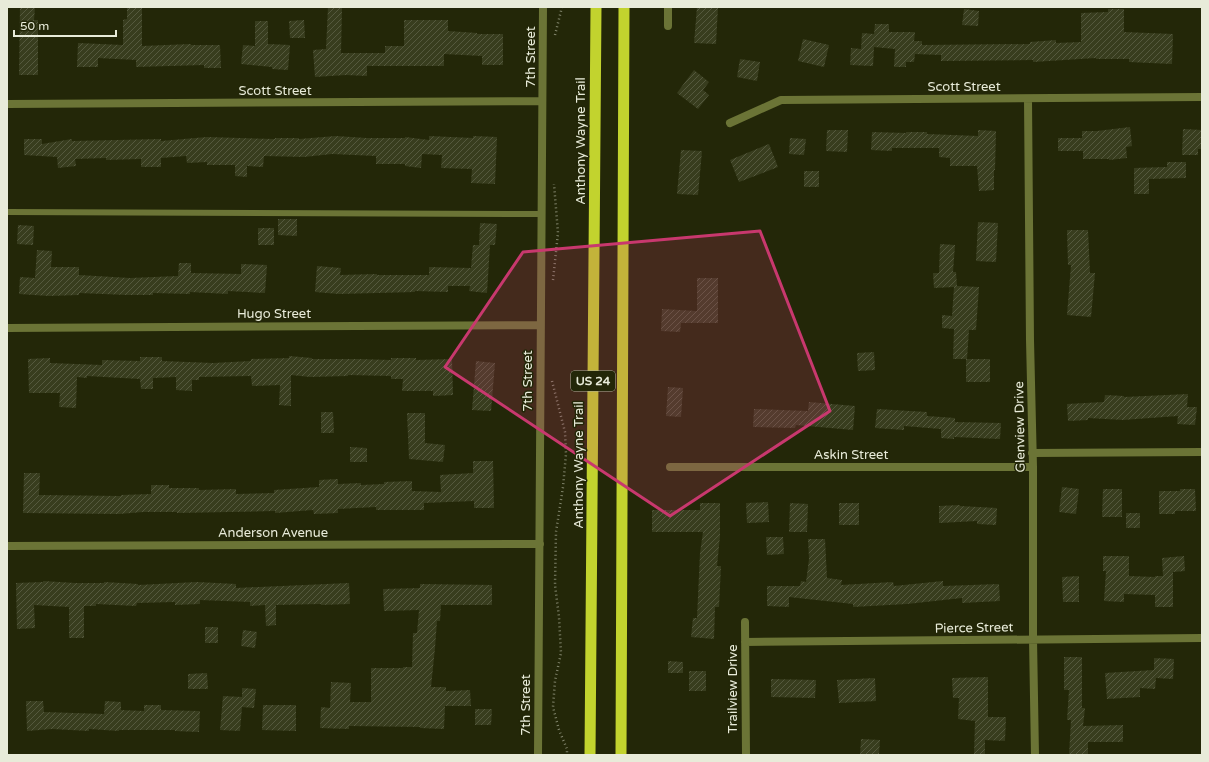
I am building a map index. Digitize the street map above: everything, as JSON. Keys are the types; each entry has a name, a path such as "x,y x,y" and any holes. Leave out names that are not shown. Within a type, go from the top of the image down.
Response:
{"highway":[{"name":"Anthony Wayne Trail","path":"590,755 596,7"},
{"name":"US 24","path":"621,755 624,7"}],"street":[{"name":"7th Street","path":"538,755 543,7"},
{"path":"668,7 668,26"},
{"name":"Scott Street","path":"730,122 781,100 1202,97"},
{"name":"Glenview Drive","path":"1028,99 1035,755"},
{"name":"Scott Street","path":"7,104 542,101"},
{"name":"Hugo Street","path":"7,328 540,325"},
{"path":"1032,453 1202,452"},
{"name":"Askin Street","path":"670,467 1033,467"},
{"name":"Anderson Avenue","path":"7,546 540,544"},
{"name":"Trailview Drive","path":"745,622 746,755"},
{"name":"Pierce Street","path":"745,642 1202,638"}],"lane":[{"path":"7,212 541,214"}],"path":[{"path":"554,40 562,7"},
{"path":"553,285 558,233 554,178"},
{"path":"552,380 565,432 566,454 563,487 556,532 555,585 561,653 555,681 553,707 559,730 567,749 567,755"}],"highlighted area":[{"path":"760,231 830,411 670,516 445,367 523,252"}],"building":[{"path":"20,7 35,7 34,20 38,20 38,75 19,75"},
{"path":"127,7 142,7 142,46 191,44 220,45 221,68 204,68 204,65 136,67 136,60 98,58 98,67 77,67 78,43 123,45 123,20 127,19"},
{"path":"328,7 342,7 341,53 385,53 385,46 404,46 404,20 448,20 448,31 477,34 503,34 503,65 482,65 482,56 444,54 444,66 367,66 367,76 346,75 315,77 313,50 326,49"},
{"path":"697,7 718,7 716,44 694,43"},
{"path":"964,9 979,11 978,26 962,25"},
{"path":"1108,9 1124,9 1124,32 1173,34 1172,64 1129,62 1129,59 1096,58 1033,62 1033,60 941,61 941,55 915,54 914,62 906,62 906,67 894,67 895,49 874,47 873,66 850,65 851,48 861,49 862,33 874,34 875,24 889,24 889,32 915,32 914,41 922,41 922,45 1030,44 1030,42 1056,40 1056,43 1081,42 1081,13 1108,12"},
{"path":"304,20 305,38 290,38 289,21"},
{"path":"255,21 268,21 268,44 290,45 288,70 241,64 243,45 255,46"},
{"path":"803,39 829,45 824,67 798,61"},
{"path":"740,59 760,62 757,81 737,77"},
{"path":"694,70 709,82 703,90 709,95 698,109 677,93"},
{"path":"1130,127 1132,146 1126,147 1127,158 1109,160 1083,159 1083,151 1058,151 1058,138 1082,138 1082,131 1097,131"},
{"path":"1183,129 1202,130 1202,149 1198,149 1198,155 1182,155"},
{"path":"827,130 848,130 847,152 826,151"},
{"path":"978,130 996,131 994,190 979,191 977,166 950,166 950,158 939,157 939,148 892,148 892,151 871,150 872,132 927,132 927,134 978,136"},
{"path":"336,136 366,138 405,137 429,140 429,136 473,138 473,136 497,137 495,184 471,183 472,169 441,168 442,155 422,154 421,168 405,166 405,164 376,164 376,156 332,154 304,157 264,156 263,167 247,166 247,177 235,176 235,165 207,165 207,162 187,163 186,156 161,158 161,167 141,167 141,159 106,160 106,158 75,159 76,166 58,168 57,157 24,155 24,139 42,139 42,144 72,139 72,141 161,139 161,141 207,137 299,139"},
{"path":"790,138 806,139 804,155 789,154"},
{"path":"769,144 778,167 739,182 730,160"},
{"path":"681,150 702,151 698,195 677,194"},
{"path":"1167,162 1186,162 1186,178 1149,179 1149,194 1134,194 1134,168 1167,167"},
{"path":"804,171 819,171 819,187 804,187"},
{"path":"278,219 297,219 297,236 278,235"},
{"path":"978,222 998,223 996,262 976,261"},
{"path":"480,223 497,224 495,245 490,245 487,293 469,291 470,286 448,286 448,292 415,291 339,294 315,292 317,266 341,268 340,275 429,275 429,267 471,268 473,245 479,245"},
{"path":"18,225 34,226 33,245 17,244"},
{"path":"258,228 274,228 274,245 258,245"},
{"path":"1067,230 1088,230 1090,273 1095,273 1091,317 1067,315 1071,265 1068,265"},
{"path":"940,244 955,245 953,272 956,272 957,286 979,287 976,330 969,330 967,359 990,359 990,382 966,382 966,359 953,359 954,329 942,328 942,315 952,316 954,287 934,288 933,273 939,273"},
{"path":"37,250 52,251 51,267 79,267 79,275 130,278 178,276 179,263 191,263 191,273 241,274 241,264 267,265 265,293 228,291 228,294 190,292 190,294 153,293 153,295 79,293 79,295 49,296 19,294 20,277 35,278"},
{"path":"697,278 718,278 718,323 681,323 680,332 661,331 662,309 697,311"},
{"path":"874,352 875,370 858,371 857,353"},
{"path":"289,356 312,359 452,359 453,395 433,396 433,391 402,391 403,379 391,379 391,376 348,375 310,377 291,375 291,406 279,405 280,385 252,386 251,376 199,377 199,380 192,380 192,391 176,390 176,377 153,378 153,389 141,389 140,379 87,376 87,378 77,377 76,408 59,407 60,393 29,393 28,359 50,358 50,363 102,365 102,360 140,361 140,357 162,357 162,361 213,363 251,361 251,359 289,358"},
{"path":"476,361 495,363 491,411 472,410"},
{"path":"668,387 683,388 681,417 666,416"},
{"path":"1188,394 1187,407 1197,407 1195,425 1177,424 1178,416 1123,420 1088,418 1088,420 1068,421 1067,404 1104,402 1105,395 1124,397"},
{"path":"809,402 855,406 853,430 796,425 795,428 753,427 754,409 808,411"},
{"path":"877,409 927,412 927,416 955,418 955,422 1001,423 1000,439 954,437 954,439 941,438 941,429 904,426 904,430 875,428"},
{"path":"321,412 333,412 334,433 321,433"},
{"path":"407,413 425,413 425,443 445,445 443,462 409,459"},
{"path":"350,447 367,448 367,462 350,462"},
{"path":"473,461 493,461 494,508 474,508 474,501 424,503 424,510 376,510 376,507 338,509 338,513 314,514 313,510 275,513 275,511 177,513 143,512 119,514 23,513 24,473 40,473 39,495 121,496 151,494 151,485 169,485 169,488 199,488 199,490 236,489 236,494 274,493 274,490 319,487 319,480 338,479 338,484 361,483 361,485 412,481 412,491 441,492 440,475 473,473"},
{"path":"1062,487 1079,489 1076,514 1059,512"},
{"path":"1103,489 1122,489 1122,517 1102,517"},
{"path":"1180,489 1195,489 1196,511 1175,511 1175,514 1159,514 1159,491 1180,491"},
{"path":"768,502 769,522 747,523 746,503"},
{"path":"700,503 720,503 720,536 717,566 721,566 719,607 715,607 714,639 691,637 693,618 697,618 700,553 703,532 652,532 652,510 700,510"},
{"path":"790,503 808,504 807,532 789,532"},
{"path":"839,503 859,503 859,525 839,525"},
{"path":"960,505 997,508 996,525 977,524 977,521 939,523 939,506"},
{"path":"1126,513 1140,513 1140,528 1126,528"},
{"path":"766,537 783,537 784,554 767,555"},
{"path":"808,539 825,539 827,578 842,580 841,585 893,582 894,586 943,581 943,586 999,584 1000,601 962,603 962,598 907,604 853,607 853,604 789,597 789,607 767,606 767,586 800,586 801,581 806,582 809,559"},
{"path":"1103,556 1129,556 1129,576 1155,577 1163,576 1162,558 1184,556 1185,571 1173,572 1173,607 1155,607 1155,595 1124,594 1124,602 1104,601 1106,571 1103,571"},
{"path":"1079,576 1079,602 1063,602 1062,577"},
{"path":"43,581 75,583 104,582 138,585 197,582 236,584 236,588 349,583 350,604 276,605 276,625 266,626 265,605 250,606 250,602 200,600 200,604 175,605 175,602 137,603 136,606 96,604 96,606 84,606 84,638 69,638 69,607 34,605 35,628 17,629 16,583"},
{"path":"420,584 492,585 492,605 441,605 440,621 437,621 431,687 446,687 446,691 470,690 471,706 445,706 444,729 420,727 349,726 349,729 320,728 321,707 330,708 331,682 351,683 350,702 371,702 371,668 412,667 413,633 417,633 419,610 384,611 383,589 420,588"},
{"path":"205,627 218,627 218,643 205,643"},
{"path":"243,630 257,632 255,648 241,646"},
{"path":"1064,657 1082,657 1082,708 1085,708 1083,726 1123,725 1123,742 1088,742 1088,755 1069,755 1071,720 1067,720 1069,690 1064,690"},
{"path":"1154,658 1174,659 1173,679 1156,678 1155,689 1140,688 1140,697 1107,699 1105,673 1154,670"},
{"path":"668,661 683,662 683,673 668,673"},
{"path":"689,671 706,671 706,691 689,691"},
{"path":"207,673 208,689 188,689 188,674"},
{"path":"988,677 988,717 1006,717 1005,741 985,740 985,755 974,755 975,721 958,719 959,698 953,698 952,678"},
{"path":"875,678 876,701 839,703 837,680"},
{"path":"771,679 816,680 815,698 771,697"},
{"path":"242,688 256,689 254,708 242,707 240,731 220,730 223,696 242,697"},
{"path":"26,701 43,701 44,712 104,714 105,701 121,702 121,710 144,711 144,705 161,705 161,710 200,711 199,732 175,730 119,731 89,729 89,731 52,729 27,731"},
{"path":"263,705 296,705 296,731 262,730"},
{"path":"475,709 492,709 491,725 475,725"},
{"path":"861,739 880,740 879,755 860,755"}]}
